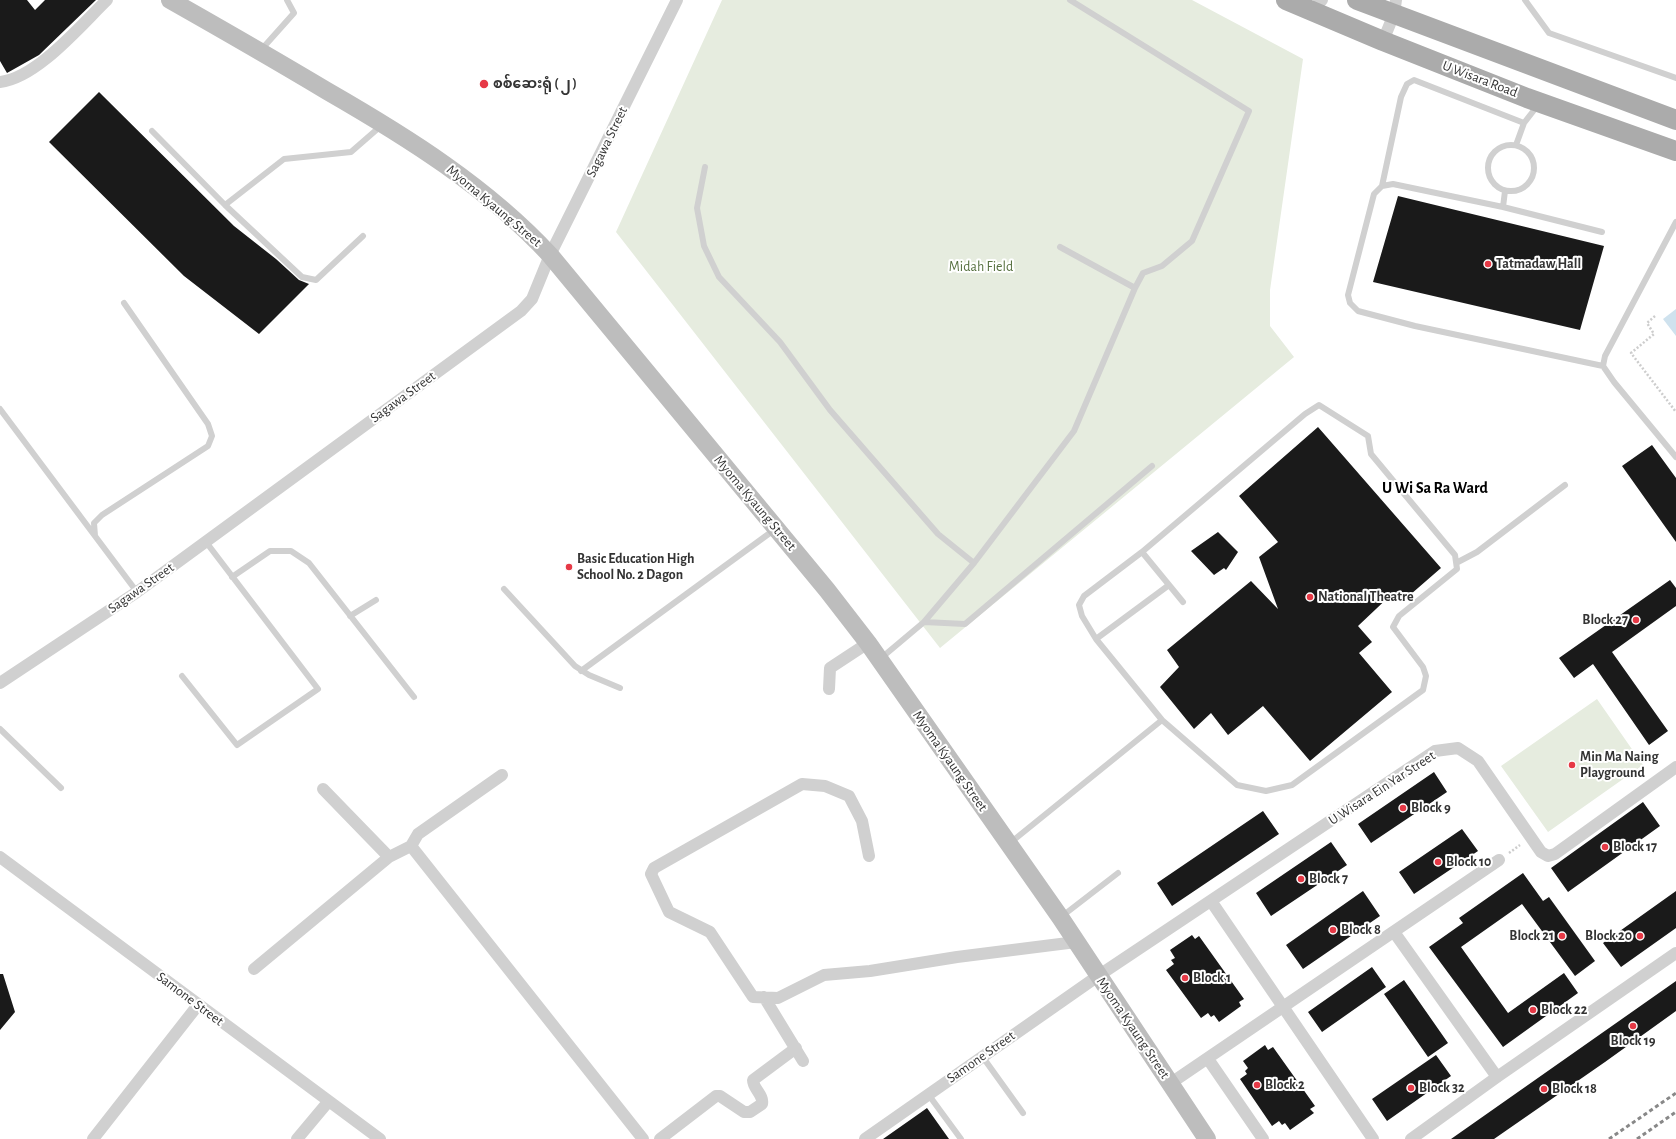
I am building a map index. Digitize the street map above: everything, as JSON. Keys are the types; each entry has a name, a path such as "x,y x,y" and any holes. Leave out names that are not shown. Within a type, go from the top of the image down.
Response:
{"main road":[{"name":"Myoma Kyaung Street","path":"170,0 260,51 383,124 456,172 529,232 550,255 827,590 868,644 1060,917 1207,1139"},
{"name":"U Wisara Road","path":"1286,0 1317,5 1383,41 1540,102 1676,151"},
{"name":"U Wisara Road","path":"1357,0 1395,7 1552,74 1676,120"},
{"path":"1540,102 1552,74"}],"street":[{"path":"0,82 21,76 39,65 107,0"},
{"name":"Sagawa Street","path":"0,683 137,592 521,311 532,299 550,255 677,0"},
{"path":"1383,41 1395,7"},
{"path":"829,689 830,668 868,644"},
{"name":"U Wisara Ein Yar Street","path":"1098,976 1435,751 1458,748 1478,761 1541,852 1548,856 1555,854 1676,766"},
{"path":"254,968 389,857 411,846 418,834 502,774"},
{"path":"869,856 862,822 849,796 825,786 802,784 651,870 651,874 669,912 710,932 753,997 778,998 824,975 1076,942"},
{"path":"323,789 389,857"},
{"path":"411,846 643,1139"},
{"name":"Samone Street","path":"0,857 328,1102 380,1139"},
{"path":"1171,1083 1499,860"},
{"path":"1211,901 1373,1139"},
{"path":"1394,932 1497,1077"},
{"path":"1411,1139 1497,1077 1676,953"},
{"name":"Samone Street","path":"865,1139 1098,976"},
{"path":"764,997 803,1061"},
{"path":"93,1139 198,1005"},
{"path":"660,1139 716,1096 720,1096 747,1113 762,1104 763,1099 753,1084 753,1080 796,1048"},
{"path":"1208,1059 1263,1139"},
{"path":"297,1139 328,1102"}],"lane":[{"path":"260,51 294,13 287,0"},
{"path":"879,660 924,622 974,563 1074,432 1135,288 1143,273 1162,266 1192,241 1249,112 1070,0"},
{"path":"1525,0 1549,33 1676,78"},
{"path":"1524,122 1414,80 1407,84 1400,97 1382,186 1374,194 1348,295 1350,303 1358,311 1415,326 1603,366 1614,382 1676,457"},
{"path":"1516,146 1524,122 1540,102"},
{"path":"225,205 284,159 351,152 383,124"},
{"path":"152,131 225,205 302,277 316,280 363,236"},
{"path":"1504,146 1516,146 1527,151 1533,162 1533,174 1527,184 1517,190 1505,191 1494,185 1488,175 1488,162 1494,152 1504,146"},
{"path":"705,167 697,208 704,246 719,277 780,342 830,410 938,534 974,563"},
{"path":"1382,186 1393,184 1503,207 1602,232"},
{"path":"1503,207 1505,191"},
{"path":"1603,366 1605,356 1676,222"},
{"path":"1060,247 1135,288"},
{"path":"95,536 94,523 102,515 208,446 212,436 208,424 124,302"},
{"path":"1319,405 1368,436 1371,454 1451,549 1458,562 1457,569 1399,616 1393,627 1423,667 1426,676 1423,690 1292,785 1266,790 1237,785 1162,720 1096,639 1082,616 1080,605 1084,596 1142,552 1305,414 1319,405"},
{"path":"0,409 137,592"},
{"path":"924,622 965,624 1152,466"},
{"path":"1458,562 1477,552 1565,485"},
{"path":"581,672 776,529"},
{"path":"182,676 237,745 318,689 206,542"},
{"path":"232,577 270,551 291,551 309,563 414,697"},
{"path":"1142,552 1183,602"},
{"path":"1096,639 1169,585"},
{"path":"504,589 581,672 620,688"},
{"path":"350,616 376,600"},
{"path":"1008,844 1162,720"},
{"path":"0,730 61,788"},
{"path":"1060,917 1118,873"},
{"path":"982,1056 1023,1113"},
{"path":"928,1094 961,1139"}],"path":[{"path":"1655,316 1647,324 1654,334 1631,353 1676,412"},
{"path":"1499,860 1531,838"}],"green space":[{"name":"Midah Field","path":"722,0 1192,0 1303,59 1270,290 1270,326 1294,357 940,648 616,232"},
{"name":"Min Ma Naing Playground","path":"1597,699 1643,765 1548,832 1501,766"}],"water":[{"path":"1676,309 1676,336 1663,319"}],"building":[{"path":"0,0 27,0 35,10 45,0 96,0 39,55 7,73 0,61"},
{"path":"99,92 234,226 276,259 299,280 309,284 259,334 184,276 49,142"},
{"name":"Tatmadaw Hall","path":"1398,196 1604,246 1580,330 1373,282"},
{"name":"National Theatre","path":"1318,427 1441,568 1403,601 1394,592 1358,626 1372,642 1359,653 1392,692 1310,761 1263,706 1228,735 1211,713 1194,729 1160,687 1179,667 1167,650 1251,581 1278,609 1259,557 1278,542 1239,496"},
{"path":"1652,445 1676,478 1676,542 1622,466"},
{"path":"1218,532 1238,552 1226,570 1224,568 1214,575 1191,551"},
{"path":"1670,580 1676,588 1676,606 1612,652 1668,731 1649,745 1593,664 1574,678 1559,658"},
{"name":"Block 9","path":"1434,772 1447,792 1371,843 1358,824"},
{"name":"Block 17","path":"1643,802 1660,826 1568,892 1551,868"},
{"path":"1263,811 1279,834 1172,906 1157,883"},
{"name":"Block 10","path":"1462,829 1478,851 1414,894 1399,872"},
{"name":"Block 7","path":"1331,842 1347,865 1271,916 1256,893"},
{"path":"1523,873 1543,901 1549,897 1595,961 1575,976 1522,904 1461,947 1508,1013 1564,973 1578,993 1503,1047 1429,947 1463,923 1459,918"},
{"name":"Block 8","path":"1363,891 1380,916 1303,969 1286,945"},
{"name":"Block 20","path":"1676,891 1676,928 1621,967 1603,943"},
{"name":"Block 1","path":"1192,935 1195,939 1199,936 1244,999 1239,1002 1241,1006 1219,1022 1214,1015 1211,1017 1208,1013 1201,1018 1166,970 1174,964 1171,960 1175,958 1170,950"},
{"path":"1372,967 1386,987 1322,1032 1308,1012"},
{"path":"0,974 3,974 15,1012 0,1030"},
{"path":"1404,980 1448,1043 1428,1057 1384,994"},
{"path":"1676,981 1676,1011 1605,1062 1494,1139 1451,1139"},
{"name":"Block 2","path":"1265,1045 1268,1050 1273,1047 1315,1106 1310,1109 1314,1113 1290,1130 1285,1123 1282,1125 1279,1121 1272,1126 1240,1079 1247,1074 1245,1071 1248,1068 1243,1061"},
{"name":"Block 32","path":"1436,1055 1451,1076 1387,1121 1372,1099"},
{"path":"927,1108 949,1139 883,1139 920,1113"}],"railway":[{"path":"1609,1139 1676,1093"},
{"path":"1637,1139 1676,1112"}],"place":[{"name":"စစ်ဆေးရုံ ( ၂ )","path":"484,84"},
{"name":"Tatmadaw Hall","path":"1488,264"},
{"name":"Basic Education High School No. 2 Dagon","path":"569,567"},
{"name":"National Theatre","path":"1310,597"},
{"name":"Block 27","path":"1636,620"},
{"name":"Min Ma Naing Playground","path":"1572,765"},
{"name":"Block 9","path":"1403,808"},
{"name":"Block 17","path":"1605,847"},
{"name":"Block 10","path":"1438,862"},
{"name":"Block 7","path":"1301,879"},
{"name":"Block 8","path":"1333,930"},
{"name":"Block 21","path":"1562,936"},
{"name":"Block 20","path":"1640,936"},
{"name":"Block 1","path":"1185,978"},
{"name":"Block 22","path":"1533,1010"},
{"name":"Block 19","path":"1633,1026"},
{"name":"Block 2","path":"1257,1085"},
{"name":"Block 32","path":"1411,1088"},
{"name":"Block 18","path":"1544,1089"}],"district":[{"name":"U Wi Sa Ra Ward","path":"1435,488"}]}
